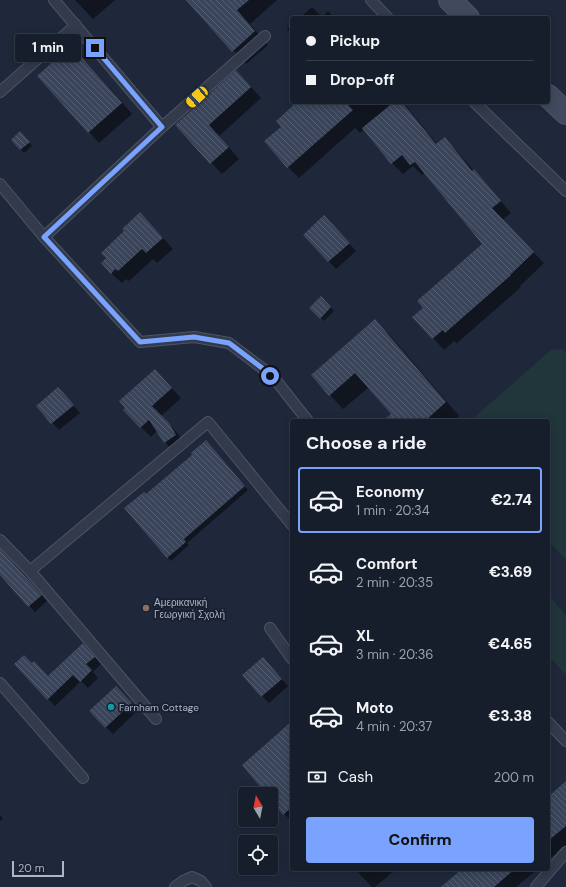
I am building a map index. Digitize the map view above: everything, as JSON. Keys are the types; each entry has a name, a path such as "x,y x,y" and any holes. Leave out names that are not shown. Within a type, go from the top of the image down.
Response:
{"main road":[{"path":"450,0 466,16"},
{"path":"550,98 566,113"}],"lane":[{"path":"54,0 162,127"},
{"path":"371,0 386,16"},
{"path":"0,92 76,25"},
{"path":"44,237 162,127 265,36"},
{"path":"476,104 566,191"},
{"path":"0,184 44,237 140,342 194,337 229,343 262,368 278,383 306,419"},
{"path":"30,571 208,422 290,523"},
{"path":"0,540 30,571 156,719"},
{"path":"270,628 290,656"},
{"path":"0,683 83,778"},
{"path":"550,724 566,741"},
{"path":"550,871 566,852"},
{"path":"536,887 550,871"},
{"path":"175,887 192,877 201,881 206,887"}],"green space":[{"path":"561,349 566,351 566,560 550,542 550,419 472,419 551,350"},
{"path":"551,598 566,616 566,675 550,657"}],"building":[{"path":"186,0 249,0 237,10 255,31 232,52"},
{"path":"71,45 122,103 88,133 37,76"},
{"path":"236,70 251,87 209,125 229,147 210,164 175,125"},
{"path":"295,104 347,104 353,110 287,168 264,141 281,127 276,121"},
{"path":"392,104 404,104 436,144 445,137 472,171 474,169 501,201 492,208 534,252 511,275 445,333 443,330 432,339 412,317 423,308 417,301 482,244 415,162 410,165 402,155 391,164 362,128"},
{"path":"20,131 30,142 20,150 11,140"},
{"path":"140,212 163,238 146,253 142,249 118,271 115,269 111,274 101,263 106,258 101,253 124,231 122,229"},
{"path":"324,215 350,243 328,262 303,235"},
{"path":"321,296 331,307 320,319 309,308"},
{"path":"375,319 446,402 427,419 385,419 391,414 355,373 329,396 311,375"},
{"path":"155,369 172,388 152,406 169,423 176,435 164,443 149,420 140,428 123,410 125,408 119,401"},
{"path":"58,387 74,405 51,424 36,406"},
{"path":"206,440 245,486 184,539 186,542 167,558 124,508 144,492 146,494 192,455 191,453"},
{"path":"0,549 42,595 28,607 0,575"},
{"path":"83,643 95,657 86,664 92,670 80,682 73,675 47,700 14,664 24,655 32,663 34,661 48,676"},
{"path":"263,657 282,679 261,697 242,675"},
{"name":"Farnham Cottage","path":"116,686 132,703 105,728 89,711"},
{"path":"290,723 290,809 283,815 278,809 278,787 260,787 242,765"},
{"path":"566,781 566,826 550,839 550,795"},
{"path":"460,871 513,871 494,887 441,887"}],"place":[{"name":"Αμερικανική Γεωργική Σχολή","path":"146,608"},
{"name":"Farnham Cottage","path":"111,707"}],"route":[{"path":"95,48 162,127 44,237 140,342 194,337 229,343 262,368 270,376"}]}
